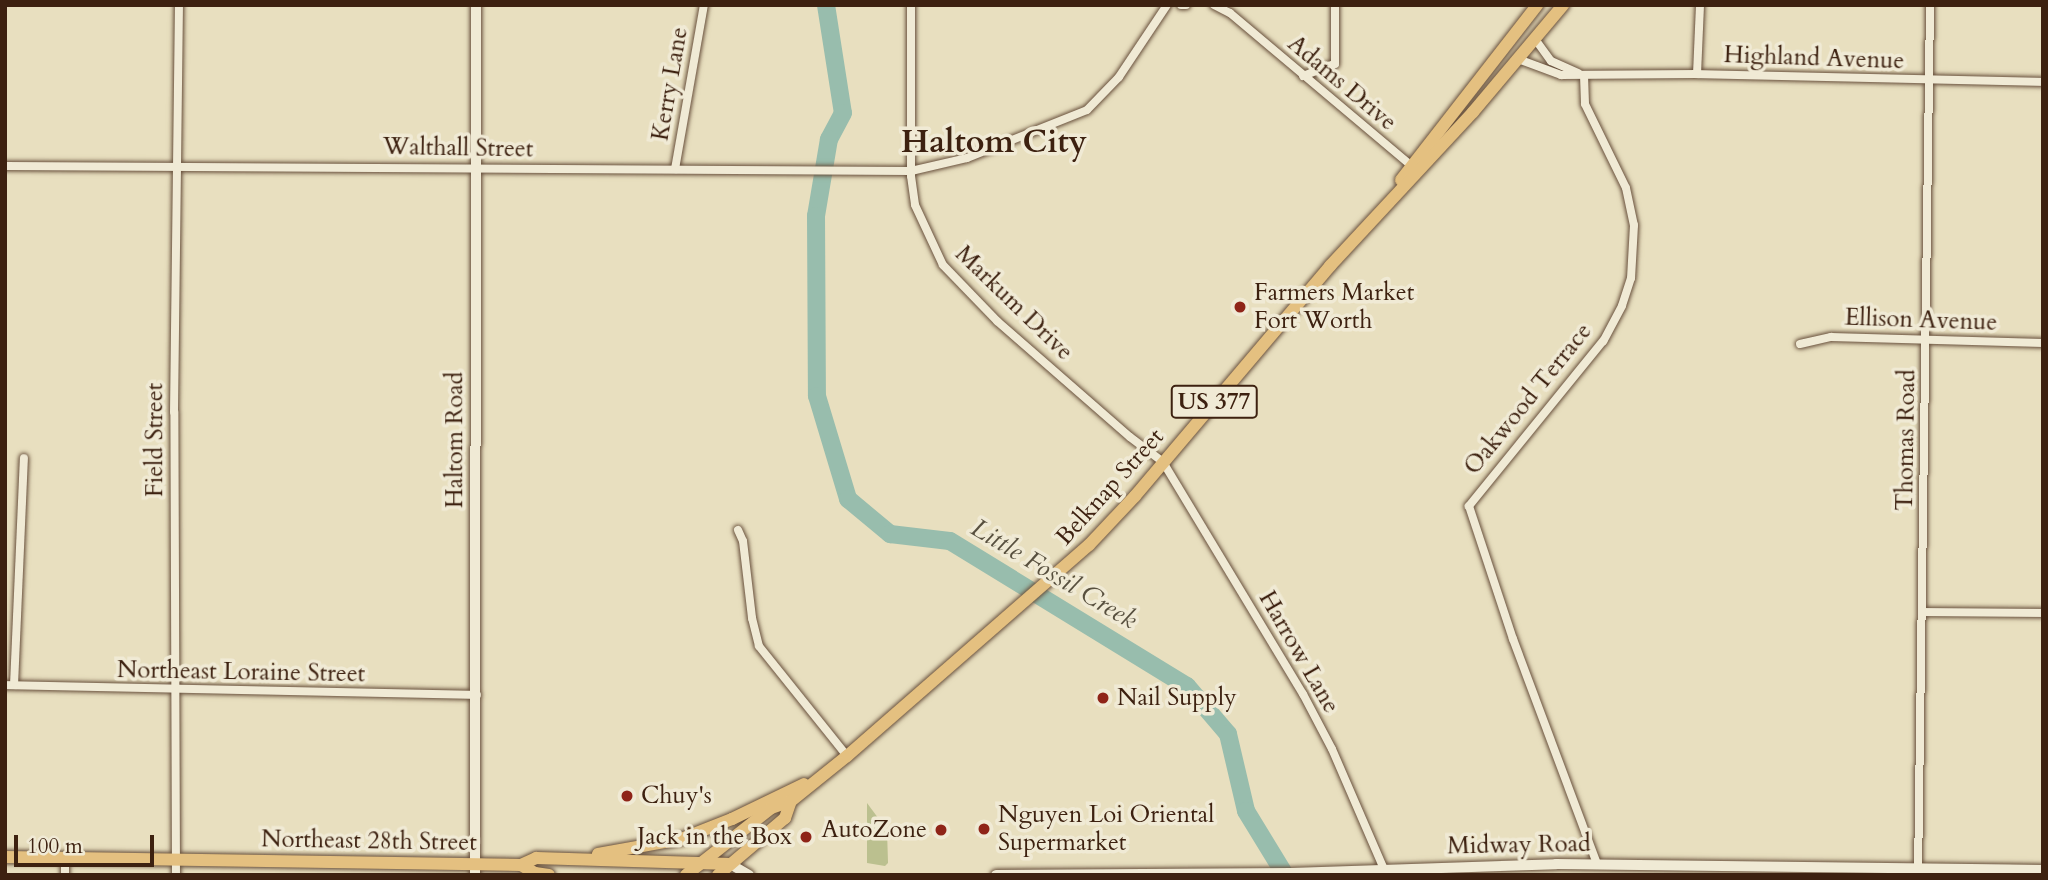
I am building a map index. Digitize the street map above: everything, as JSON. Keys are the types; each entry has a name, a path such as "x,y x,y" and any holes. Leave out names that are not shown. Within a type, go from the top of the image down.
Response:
{"main road":[{"name":"Haltom Road","path":"475,869 476,5"},
{"name":"Belknap Street","path":"1367,225 1538,5"},
{"name":"Belknap Street","path":"686,875 771,808 791,801 847,756 1056,575 1114,518 1367,225 1421,169 1563,5"},
{"path":"551,859 628,851 681,839 732,819 821,777"},
{"name":"Belknap Street","path":"718,875 785,818 791,801"},
{"name":"Northeast 28th Street","path":"5,857 338,861 475,869 522,865 536,858 618,868 699,863 730,864"},
{"path":"730,864 749,875"},
{"name":"Midway Road","path":"996,875 1319,872 1597,864 1918,872 2043,870"},
{"name":"Northeast 28th Street","path":"522,865 535,873 549,875"}],"street":[{"name":"Field Street","path":"176,875 174,691 178,5"},
{"name":"Kerry Lane","path":"675,169 704,5"},
{"name":"Markum Drive","path":"911,5 911,171 915,205 943,265 997,321 1129,437 1163,462"},
{"name":"Walthall Street","path":"5,166 178,168 229,165 911,171 967,158 1087,110 1119,77 1159,22 1167,5"},
{"name":"Adams Drive","path":"1214,5 1224,8 1412,166"},
{"path":"1303,76 1335,64 1335,5"},
{"path":"1696,74 1700,5"},
{"name":"Thomas Road","path":"1918,872 1924,612 1930,5"},
{"path":"1535,39 1551,61 1584,75"},
{"path":"1518,59 1561,75 1584,75"},
{"name":"Highland Avenue","path":"1584,75 1696,74 2043,82"},
{"name":"Oakwood Terrace","path":"1584,75 1585,104 1626,188 1634,225 1631,278 1622,306 1603,341 1469,506 1513,639 1597,864"},
{"name":"Ellison Avenue","path":"1800,344 1831,337 2043,343"},
{"path":"9,685 24,458"},
{"name":"Harrow Lane","path":"1163,462 1303,694 1332,749 1384,869"},
{"path":"738,530 743,541 752,618 759,646 847,756"},
{"path":"1924,612 2043,613"},
{"name":"Northeast Loraine Street","path":"9,685 174,691 477,695"},
{"path":"65,858 65,875"},
{"path":"338,861 338,875"}],"green space":[{"path":"867,803 887,830 888,863 885,866 867,863"}],"waterway":[{"name":"Little Fossil Creek","path":"826,5 843,113 829,139 816,216 817,396 848,499 890,534 950,541 1187,686 1228,734 1246,811 1285,875"}],"place":[{"name":"Farmers Market Fort Worth","path":"1240,307"},
{"name":"Nail Supply","path":"1103,698"},
{"name":"Chuy's","path":"627,796"},
{"name":"Nguyen Loi Oriental Supermarket","path":"984,829"},
{"name":"AutoZone","path":"941,830"},
{"name":"Jack in the Box","path":"806,837"}],"district":[{"name":"Haltom City","path":"994,142"}]}
